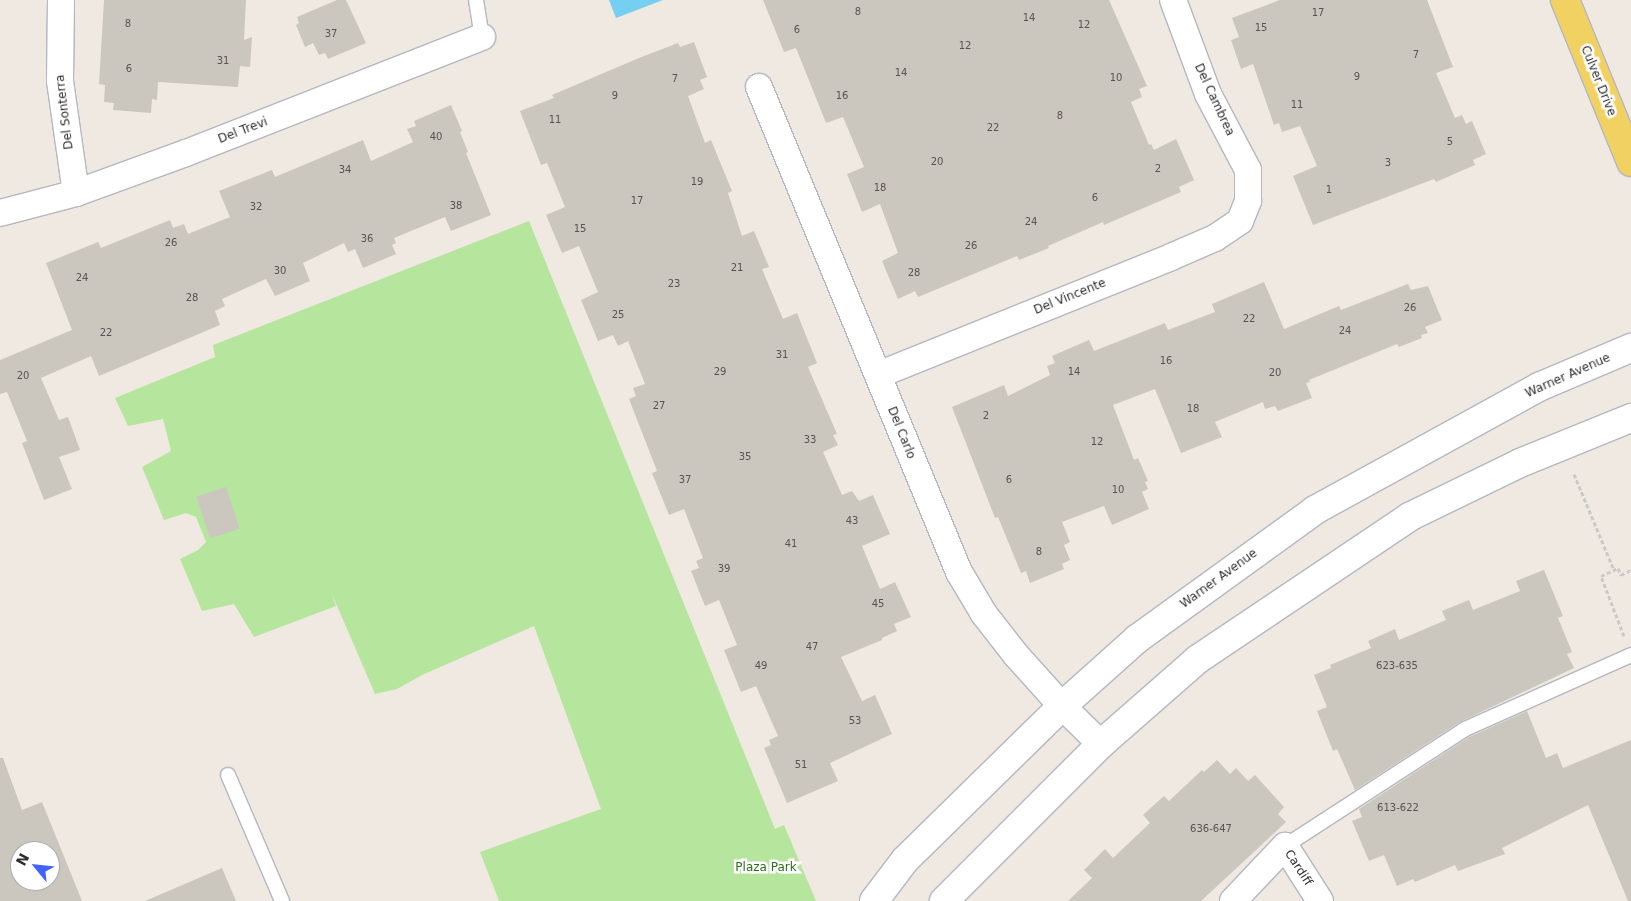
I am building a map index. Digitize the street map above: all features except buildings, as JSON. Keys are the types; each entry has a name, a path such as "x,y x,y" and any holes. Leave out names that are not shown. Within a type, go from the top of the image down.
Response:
{"main road":[{"name":"Culver Drive","path":"1565,0 1631,162"}],"street":[{"name":"Del Sonterra","path":"61,0 60,81 76,193"},
{"name":"Del Cambrea","path":"1172,0 1208,94 1248,170 1248,201"},
{"name":"Del Trevi","path":"0,213 76,193 186,153 482,38"},
{"name":"Del Carlo","path":"758,87 959,572 984,614 1010,648 1062,706 1101,744"},
{"name":"Del Vincente","path":"878,376 1215,238 1240,220 1248,201"},
{"name":"Warner Avenue","path":"874,901 905,860 1062,706 1137,639 1315,510 1539,387 1631,348"},
{"path":"944,901 1101,744 1198,659 1409,517 1520,463 1631,418"},
{"name":"Cardiff","path":"1233,901 1285,846 1320,901"}],"lane":[{"path":"476,0 482,38"},
{"path":"1285,846 1465,729 1631,655"},
{"path":"228,775 282,901"}],"path":[{"path":"1574,474 1614,570"},
{"path":"1624,638 1601,576 1618,568 1621,575 1631,570"}],"green space":[{"name":"Plaza Park","path":"529,221 775,829 784,825 816,901 499,901 480,852 601,809 534,626 422,675 397,689 375,694 332,594 336,606 254,637 234,604 202,611 180,559 198,550 206,542 196,517 186,513 164,520 142,467 171,451 163,419 128,426 115,398 215,357 213,345"}],"water":[{"path":"609,0 663,0 616,18"}]}
